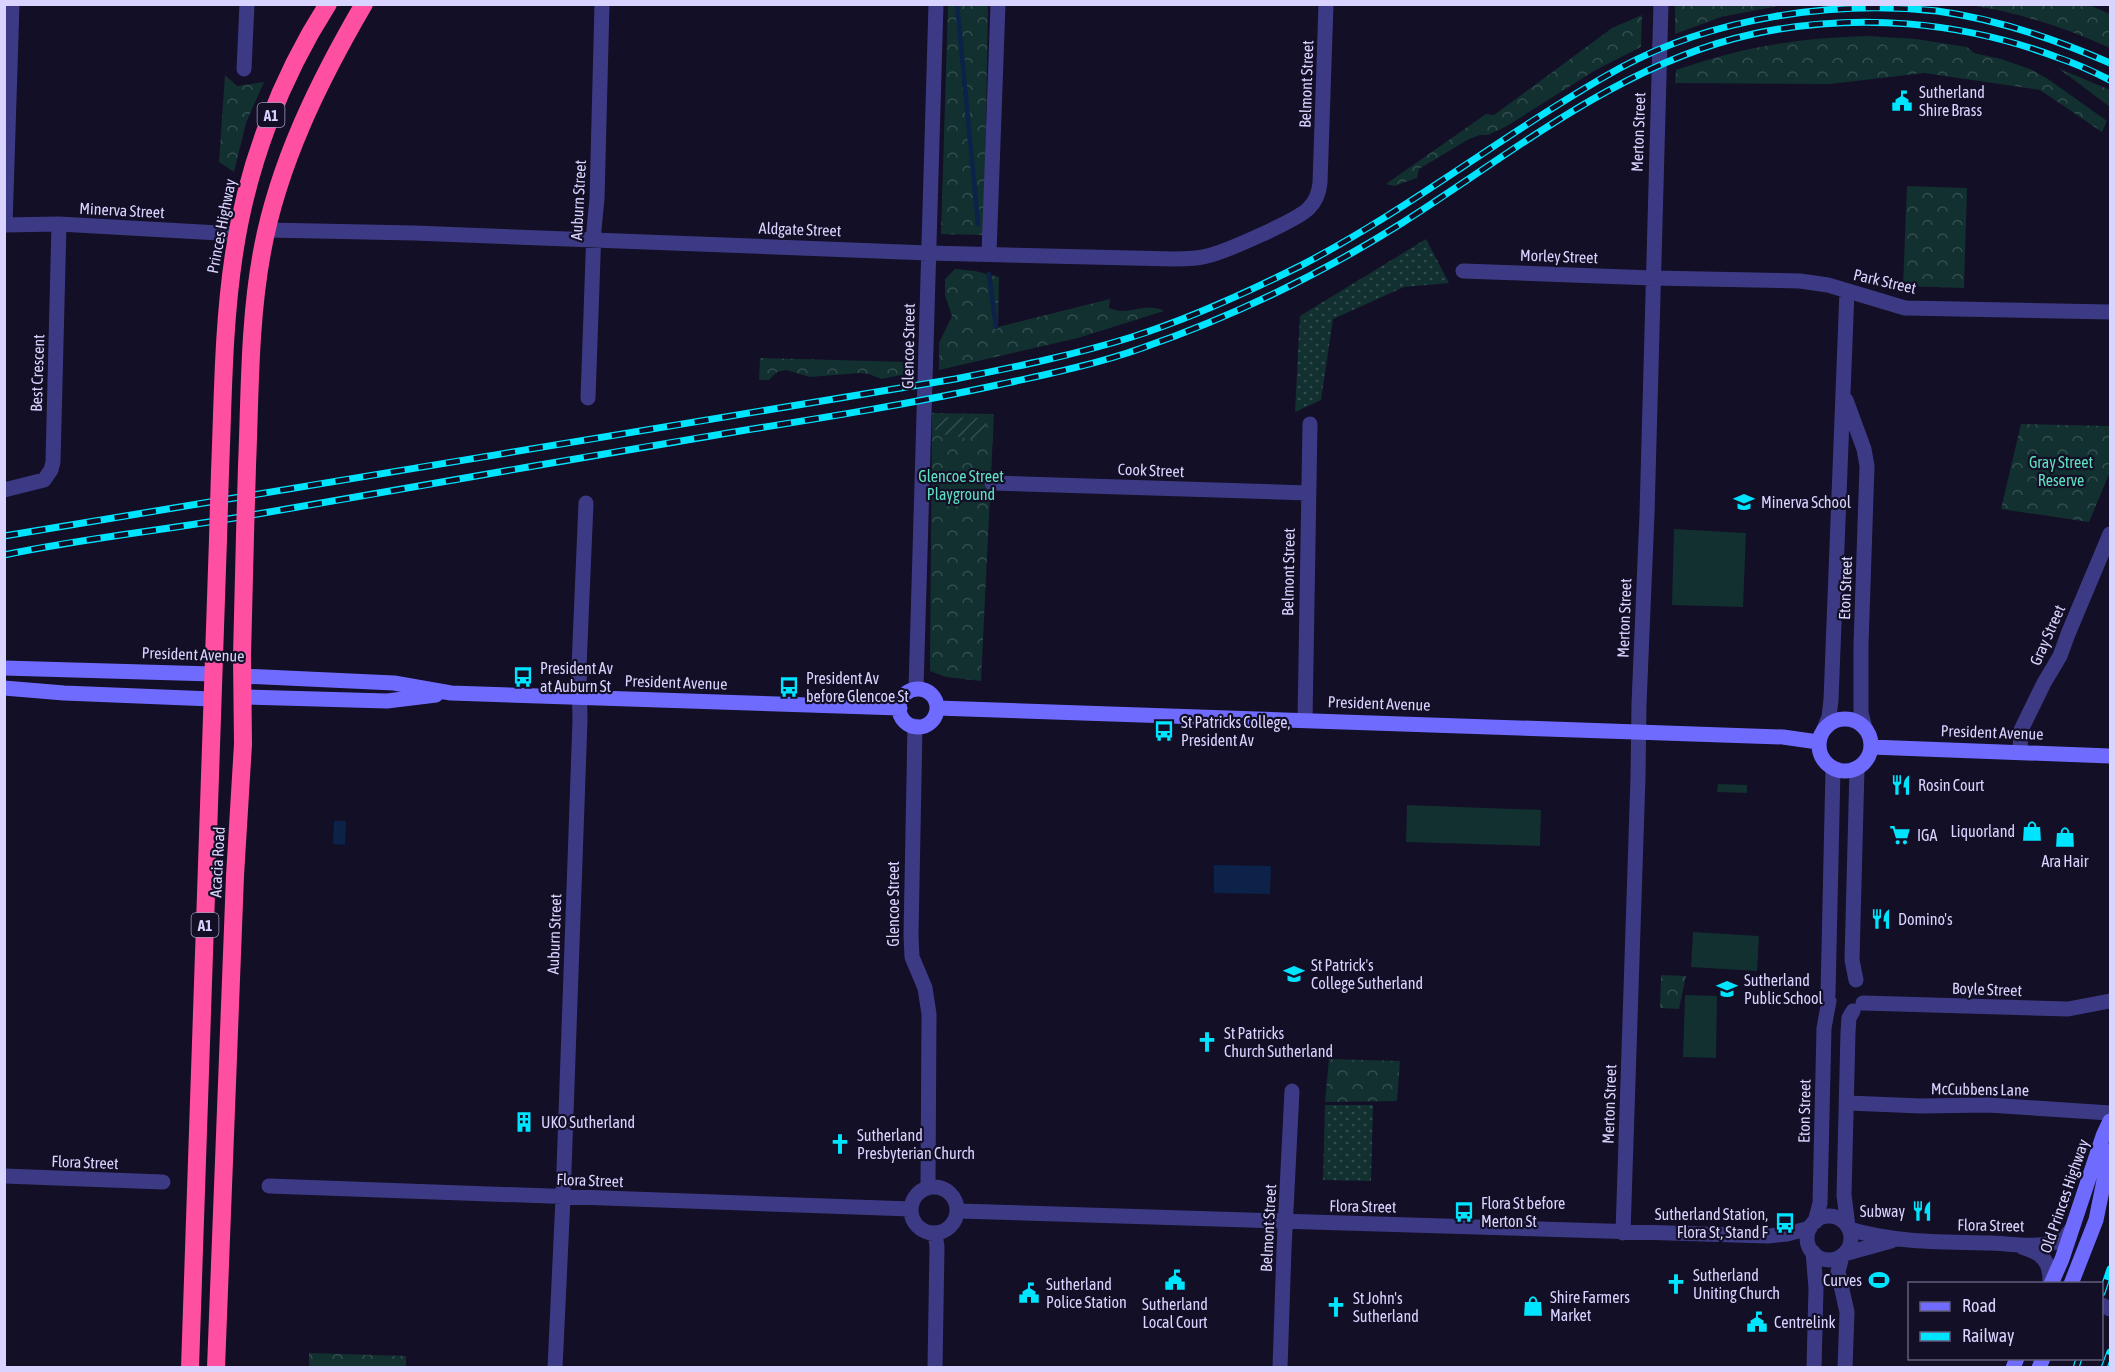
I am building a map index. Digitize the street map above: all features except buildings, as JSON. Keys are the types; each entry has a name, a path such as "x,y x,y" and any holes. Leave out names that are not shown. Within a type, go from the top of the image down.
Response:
{"highway":[{"name":"Princes Highway","path":"220,472 226,327 237,234 246,190 274,106 302,49 328,4"},
{"name":"A1","path":"267,230 304,118 364,4"},
{"name":"Acacia Road","path":"216,1368 234,899 243,744 242,676 247,466 254,321 262,252 267,230"},
{"name":"Acacia Road","path":"190,1368 220,472"},
{"name":"President Avenue","path":"213,674 242,676"},
{"name":"President Avenue","path":"212,699 243,697"}],"street":[{"path":"5,225 12,4"},
{"path":"244,69 247,4"},
{"name":"Auburn Street","path":"588,398 602,4"},
{"name":"Glencoe Street","path":"916,689 936,4"},
{"path":"989,253 998,4"},
{"name":"Belmont Street","path":"1316,199 1320,183 1326,4"},
{"name":"Merton Street","path":"1623,1233 1661,4"},
{"name":"Aldgate Street","path":"267,230 594,238 928,253 1193,258 1223,251 1301,215 1311,207 1316,199"},
{"name":"Minerva Street","path":"5,225 59,224 237,234"},
{"name":"Best Crescent","path":"4,490 44,480 53,462 59,224"},
{"name":"Morley Street","path":"1463,271 1653,278"},
{"name":"Park Street","path":"1653,278 1800,281 1828,285 1905,308 2110,312"},
{"name":"Eton Street","path":"1821,735 1831,700 1847,291"},
{"name":"Eton Street","path":"1843,385 1848,407 1864,449 1867,466 1861,713 1866,728"},
{"name":"Belmont Street","path":"1305,720 1310,424"},
{"path":"1840,451 1854,444 1864,449"},
{"name":"Cook Street","path":"993,483 1308,493"},
{"name":"Auburn Street","path":"555,1368 563,1198 586,502"},
{"name":"Gray Street","path":"2020,752 2021,730 2060,656 2110,534"},
{"name":"President Avenue","path":"4,668 213,674"},
{"name":"President Avenue","path":"242,676 394,683 451,693 900,708"},
{"name":"President Avenue","path":"4,688 212,699"},
{"path":"916,689 930,693 937,708 933,720 922,726 915,726 905,721 900,708 904,695 916,689"},
{"name":"President Avenue","path":"243,697 387,701 451,693"},
{"name":"President Avenue","path":"937,708 1638,733 1783,737 1821,735"},
{"path":"1844,718 1853,720 1866,728 1871,740 1867,759 1857,768 1845,772 1833,769 1822,758 1821,735 1836,720 1844,718"},
{"name":"Glencoe Street","path":"915,726 911,936 912,957 925,988 929,1014 928,1187"},
{"name":"President Avenue","path":"1871,747 2110,756"},
{"path":"1856,980 1852,960 1857,768"},
{"name":"Eton Street","path":"1812,1225 1820,1203 1824,1028 1829,997 1833,769"},
{"path":"1811,1251 1819,1258 1835,1260 1843,1255 1851,1245 1844,1195 1848,1032 1850,1018 1858,1007 1864,993 1856,980 1848,977 1838,979 1831,985 1829,997 1834,1007 1841,1012 1858,1007"},
{"name":"Boyle Street","path":"1858,1007 2068,1009 2110,1001"},
{"name":"Belmont Street","path":"1280,1368 1292,1091"},
{"name":"McCubbens Lane","path":"1848,1103 1921,1106 1988,1105 2110,1113"},
{"name":"Old Princes Highway","path":"2052,1282 2110,1121"},
{"name":"Old Princes Highway","path":"2072,1282 2096,1220 2110,1151"},
{"name":"Flora Street","path":"4,1176 164,1182"},
{"name":"Flora Street","path":"269,1186 911,1209"},
{"path":"936,1186 949,1191 954,1197 958,1211 953,1224 942,1232 935,1233 921,1229 912,1217 911,1209 916,1195 928,1187 936,1186"},
{"name":"Flora Street","path":"958,1211 1768,1236 1787,1234 1812,1225"},
{"path":"1814,1368 1816,1288 1807,1238 1812,1225 1823,1217 1842,1220 1849,1228"},
{"name":"Flora Street","path":"1849,1228 1872,1235 1906,1240 2004,1244 2055,1243 2065,1238 2070,1231"},
{"path":"935,1233 937,1247 935,1368"},
{"name":"Flora Street","path":"1768,1236 1793,1241 1811,1251"},
{"name":"Flora Street","path":"1843,1255 1877,1244 1906,1240"},
{"path":"2004,1244 2024,1247 2041,1254 2049,1268 2051,1282"},
{"path":"1843,1255 1838,1272 1847,1312 1845,1368"},
{"path":"2078,1282 2079,1263"}],"green space":[{"path":"1675,4 1784,5 1721,17 1675,34"},
{"path":"948,5 988,5 984,235 941,234"},
{"path":"1969,5 2089,5 2110,14 2110,48 2041,22"},
{"path":"1642,15 1641,47 1594,71 1507,126 1488,135 1469,139 1419,169 1417,178 1394,186 1386,184 1486,114 1494,115 1612,28"},
{"path":"1868,36 1916,39 1967,47 1974,53 2030,69 2107,121 2102,132 2040,90 1924,73 1830,84 1675,83 1676,70 1724,55 1770,45"},
{"path":"2058,68 2110,90 2110,107"},
{"path":"225,75 237,86 264,82 246,123 234,172 219,162"},
{"path":"1907,186 1967,188 1964,288 1903,286"},
{"path":"1426,239 1449,283 1404,287 1333,319 1321,400 1295,412 1300,316"},
{"path":"955,269 999,277 998,327 1110,299 1109,308 1117,310 1157,308 1164,311 1078,338 939,370 939,343 952,316 945,295 945,279"},
{"path":"760,358 907,362 907,374 881,379 859,373 810,377 786,370 777,372 769,380 759,380"},
{"name":"Glencoe Street Playground","path":"932,413 994,414 981,681 946,677 930,671"},
{"path":"936,417 983,418 988,433 979,440 935,433"},
{"name":"Gray Street Reserve","path":"2021,424 2110,426 2110,472 2089,522 2001,509"},
{"path":"1674,529 1746,533 1743,607 1672,605"},
{"path":"1718,784 1747,785 1747,793 1717,792"},
{"path":"1407,805 1541,810 1540,846 1406,842"},
{"path":"1693,932 1759,936 1757,971 1691,967"},
{"path":"1661,975 1686,976 1679,1009 1660,1008"},
{"path":"1685,995 1717,996 1716,1058 1683,1057"},
{"path":"1329,1059 1400,1061 1397,1101 1325,1102"},
{"path":"1325,1105 1373,1105 1371,1181 1323,1180"},
{"path":"309,1353 406,1356 406,1367 309,1367"}],"water":[{"path":"334,821 346,821 345,845 333,844"},
{"path":"1214,865 1271,866 1270,894 1214,893"}],"waterway":[{"path":"957,4 978,224"},
{"path":"989,274 996,327"}],"railway":[{"path":"4,536 955,379 1110,343 1196,314 1300,266 1382,219 1539,117 1620,68 1694,36 1733,25 1815,11 1857,8 1937,11 1982,19 2025,31 2110,63"},
{"path":"4,555 871,409 1020,380 1108,359 1176,336 1308,277 1402,223 1527,140 1613,88 1658,66 1705,48 1753,34 1830,23 1869,22 1946,28 2022,45 2110,80"},
{"path":"2103,1290 2110,1269"},
{"path":"2104,1368 2110,1352"},
{"path":"2076,1368 2078,1360"}],"place":[{"name":"Sutherland Shire Brass","path":"1902,101"},
{"name":"Minerva School","path":"1744,502"},
{"name":"President Av at Auburn St","path":"523,677"},
{"name":"President Av before Glencoe St","path":"789,687"},
{"name":"St Patricks College, President Av","path":"1164,731"},
{"name":"Rosin Court","path":"1901,785"},
{"name":"Liquorland","path":"2032,831"},
{"name":"IGA","path":"1900,835"},
{"name":"Ara Hair","path":"2065,837"},
{"name":"Domino's","path":"1881,919"},
{"name":"St Patrick's College Sutherland","path":"1294,974"},
{"name":"Sutherland Public School","path":"1727,989"},
{"name":"St Patricks Church Sutherland","path":"1207,1042"},
{"name":"UKO Sutherland","path":"524,1122"},
{"name":"Sutherland Presbyterian Church","path":"840,1144"},
{"name":"Subway","path":"1922,1211"},
{"name":"Flora St before Merton St","path":"1464,1212"},
{"name":"Sutherland Station, Flora St, Stand F","path":"1785,1223"},
{"name":"Sutherland Local Court","path":"1175,1280"},
{"name":"Curves","path":"1879,1280"},
{"name":"Sutherland Uniting Church","path":"1676,1284"},
{"name":"Sutherland Police Station","path":"1029,1293"},
{"name":"Shire Farmers Market","path":"1533,1306"},
{"name":"St John's Sutherland","path":"1336,1307"},
{"name":"Centrelink","path":"1757,1322"}]}
